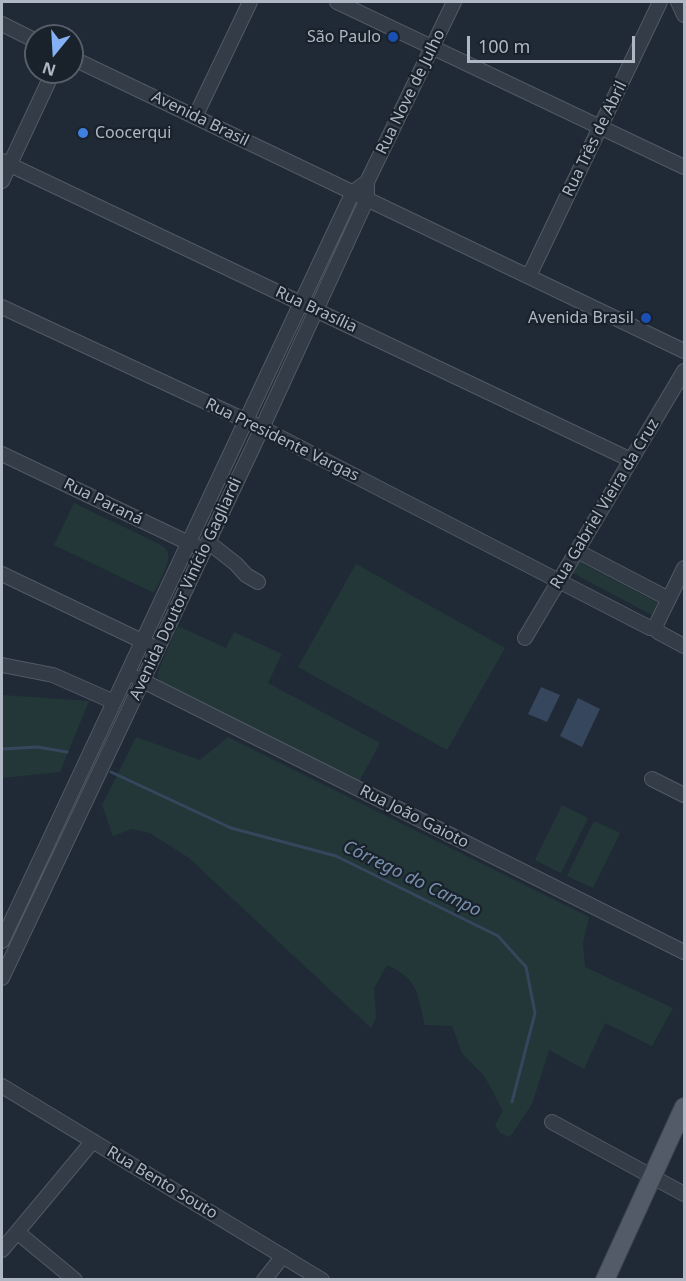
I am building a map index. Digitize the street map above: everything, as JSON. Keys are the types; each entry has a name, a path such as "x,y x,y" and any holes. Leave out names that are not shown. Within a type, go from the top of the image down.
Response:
{"main road":[{"path":"608,1278 684,1107"}],"street":[{"path":"195,117 250,2"},
{"path":"337,2 684,167"},
{"name":"Rua Nove de Julho","path":"367,199 367,182 454,2"},
{"name":"Rua Três de Abril","path":"529,276 660,2"},
{"path":"678,2 684,15"},
{"path":"2,24 24,34"},
{"name":"Avenida Brasil","path":"84,64 684,351"},
{"path":"2,181 5,163 47,84"},
{"name":"Rua Brasília","path":"5,163 631,460"},
{"name":"Rua Nove de Julho","path":"353,192 367,182"},
{"name":"Avenida Doutor Vinício Gagliardi","path":"2,940 353,192"},
{"name":"Avenida Doutor Vinício Gagliardi","path":"2,978 262,428 367,199"},
{"name":"Rua Presidente Vargas","path":"2,307 262,428 650,627 656,625"},
{"name":"Rua Gabriel Vieira da Cruz","path":"525,638 684,371"},
{"name":"Rua Paraná","path":"2,454 188,543 206,546 236,564 258,582"},
{"path":"577,550 669,598"},
{"path":"684,568 656,625 658,632 684,646"},
{"path":"2,590 5,575 148,644 154,657"},
{"path":"131,664 137,678 143,681"},
{"path":"2,665 53,675 114,702"},
{"name":"Rua João Gaioto","path":"143,681 684,952"},
{"path":"652,779 684,795"},
{"path":"29,882 44,889"},
{"name":"Rua Bento Souto","path":"2,1086 322,1280"},
{"path":"552,1122 684,1194"},
{"path":"2,1250 93,1141"},
{"path":"17,1232 75,1280"},
{"path":"264,1280 284,1256"}],"green space":[{"path":"74,503 166,549 168,562 154,593 54,545"},
{"path":"579,562 658,603 652,615 573,573"},
{"path":"356,564 505,648 447,750 298,667"},
{"path":"178,626 226,648 234,632 282,654 268,683 380,743 359,782 160,681 157,675"},
{"path":"2,695 89,701 60,772 2,778"},
{"path":"136,737 200,760 228,737 589,917 583,943 585,967 673,1008 652,1046 605,1023 584,1069 549,1050 532,1104 510,1137 500,1133 495,1125 503,1111 485,1077 462,1053 452,1026 425,1025 418,996 405,976 387,965 374,988 376,1018 371,1028 189,858 150,833 132,829 113,836 102,805"},
{"path":"562,805 588,818 561,873 535,860"},
{"path":"594,821 620,833 593,888 567,876"}],"water":[{"path":"541,687 560,695 547,722 528,714"},
{"path":"578,698 600,709 582,747 560,736"}],"waterway":[{"name":"Córrego do Campo","path":"2,749 37,747 67,752"},
{"name":"Córrego do Campo","path":"111,772 231,828 336,856 498,936 526,967 535,1013 512,1102"}],"place":[{"name":"São Paulo","path":"393,37"},
{"name":"Coocerqui","path":"83,133"},
{"name":"Avenida Brasil","path":"646,318"}]}
